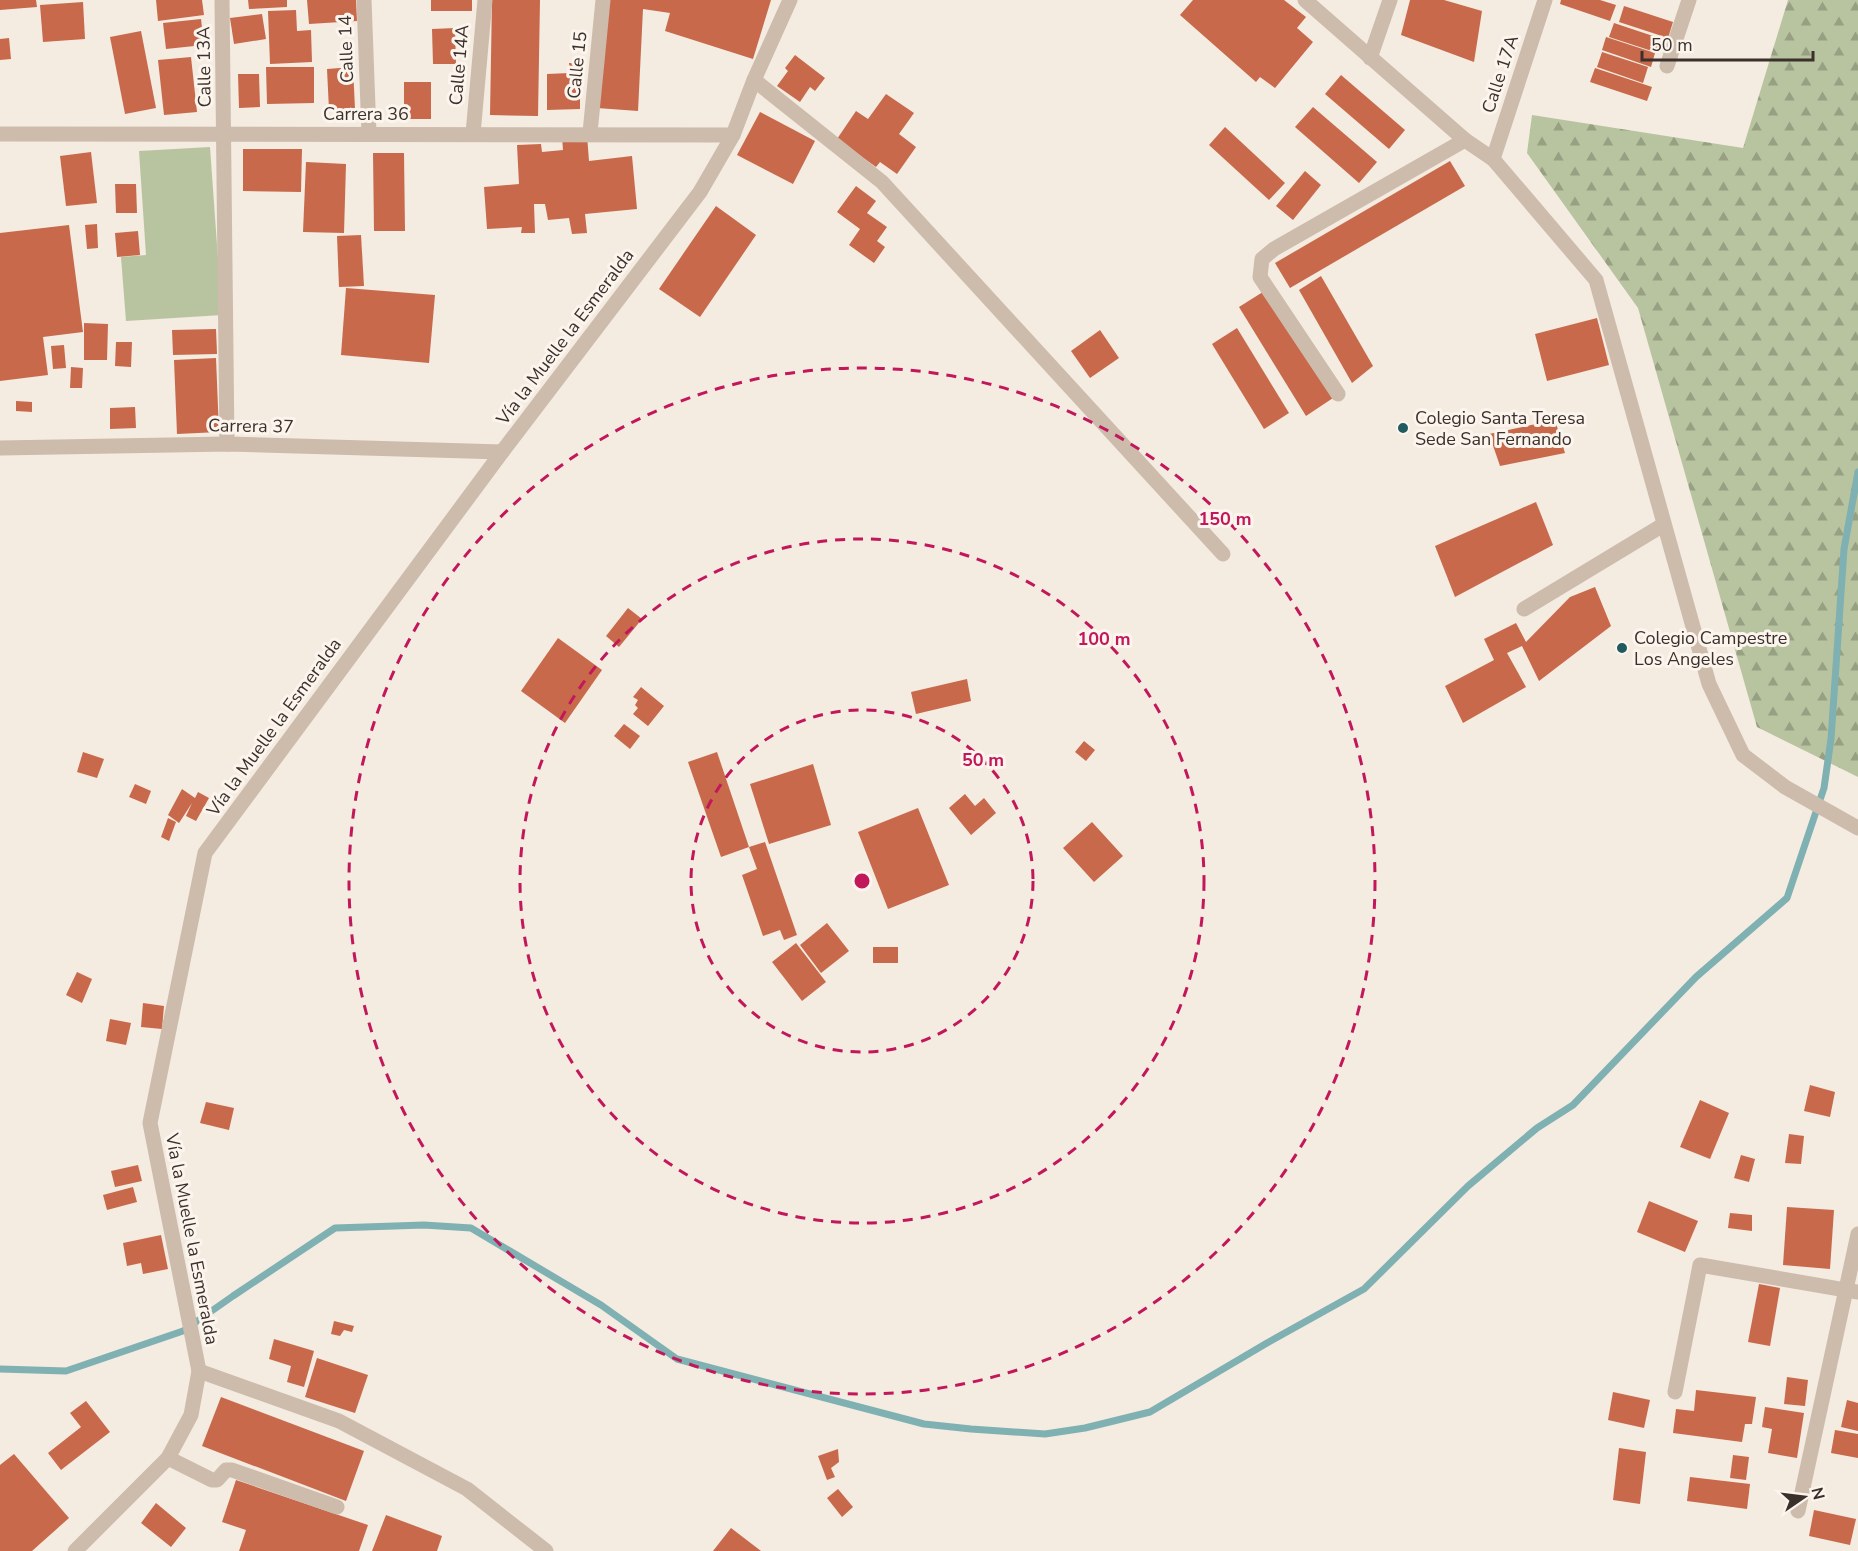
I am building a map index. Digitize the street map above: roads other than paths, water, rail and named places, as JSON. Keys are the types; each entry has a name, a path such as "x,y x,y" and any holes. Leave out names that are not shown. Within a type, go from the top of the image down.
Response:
{"street":[{"name":"Calle 13A","path":"222,0 227,444"},
{"name":"Calle 14","path":"364,0 369,134"},
{"name":"Calle 14A","path":"473,134 485,0"},
{"name":"Calle 15","path":"590,134 603,0"},
{"name":"Vía la Muelle la Esmeralda","path":"75,1551 168,1458 191,1415 199,1371 150,1123 205,853 502,452 700,192 733,135 754,80 790,0"},
{"path":"1305,0 1465,140 1493,159 1596,279 1709,684 1743,755 1785,787 1858,828"},
{"path":"1370,58 1390,0"},
{"name":"Calle 17A","path":"1493,159 1545,0"},
{"path":"1667,66 1689,0"},
{"path":"754,80 882,182 1223,554"},
{"name":"Carrera 36","path":"0,134 733,135"},
{"path":"1338,394 1260,278 1262,259 1274,249 1465,140"},
{"name":"Carrera 37","path":"0,448 227,444 502,452"},
{"path":"1524,609 1663,525"},
{"path":"1798,1511 1852,1291 1858,1234"},
{"path":"1675,1392 1700,1265 1852,1291"},
{"path":"199,1371 339,1421 467,1489 546,1551"},
{"path":"168,1458 212,1480 217,1480 226,1470 232,1470 337,1507"}],"waterway":[{"path":"0,1369 66,1371 183,1331 335,1228 424,1225 471,1228 601,1305 677,1359 924,1424 1045,1434 1085,1428 1150,1412 1364,1289 1468,1186 1537,1128 1573,1105 1696,977 1787,898 1824,788 1831,739 1844,549 1858,472"}],"place":[{"name":"Colegio Santa Teresa Sede San Fernando","path":"1403,428"},
{"name":"Colegio Campestre Los Angeles","path":"1622,648"}]}
